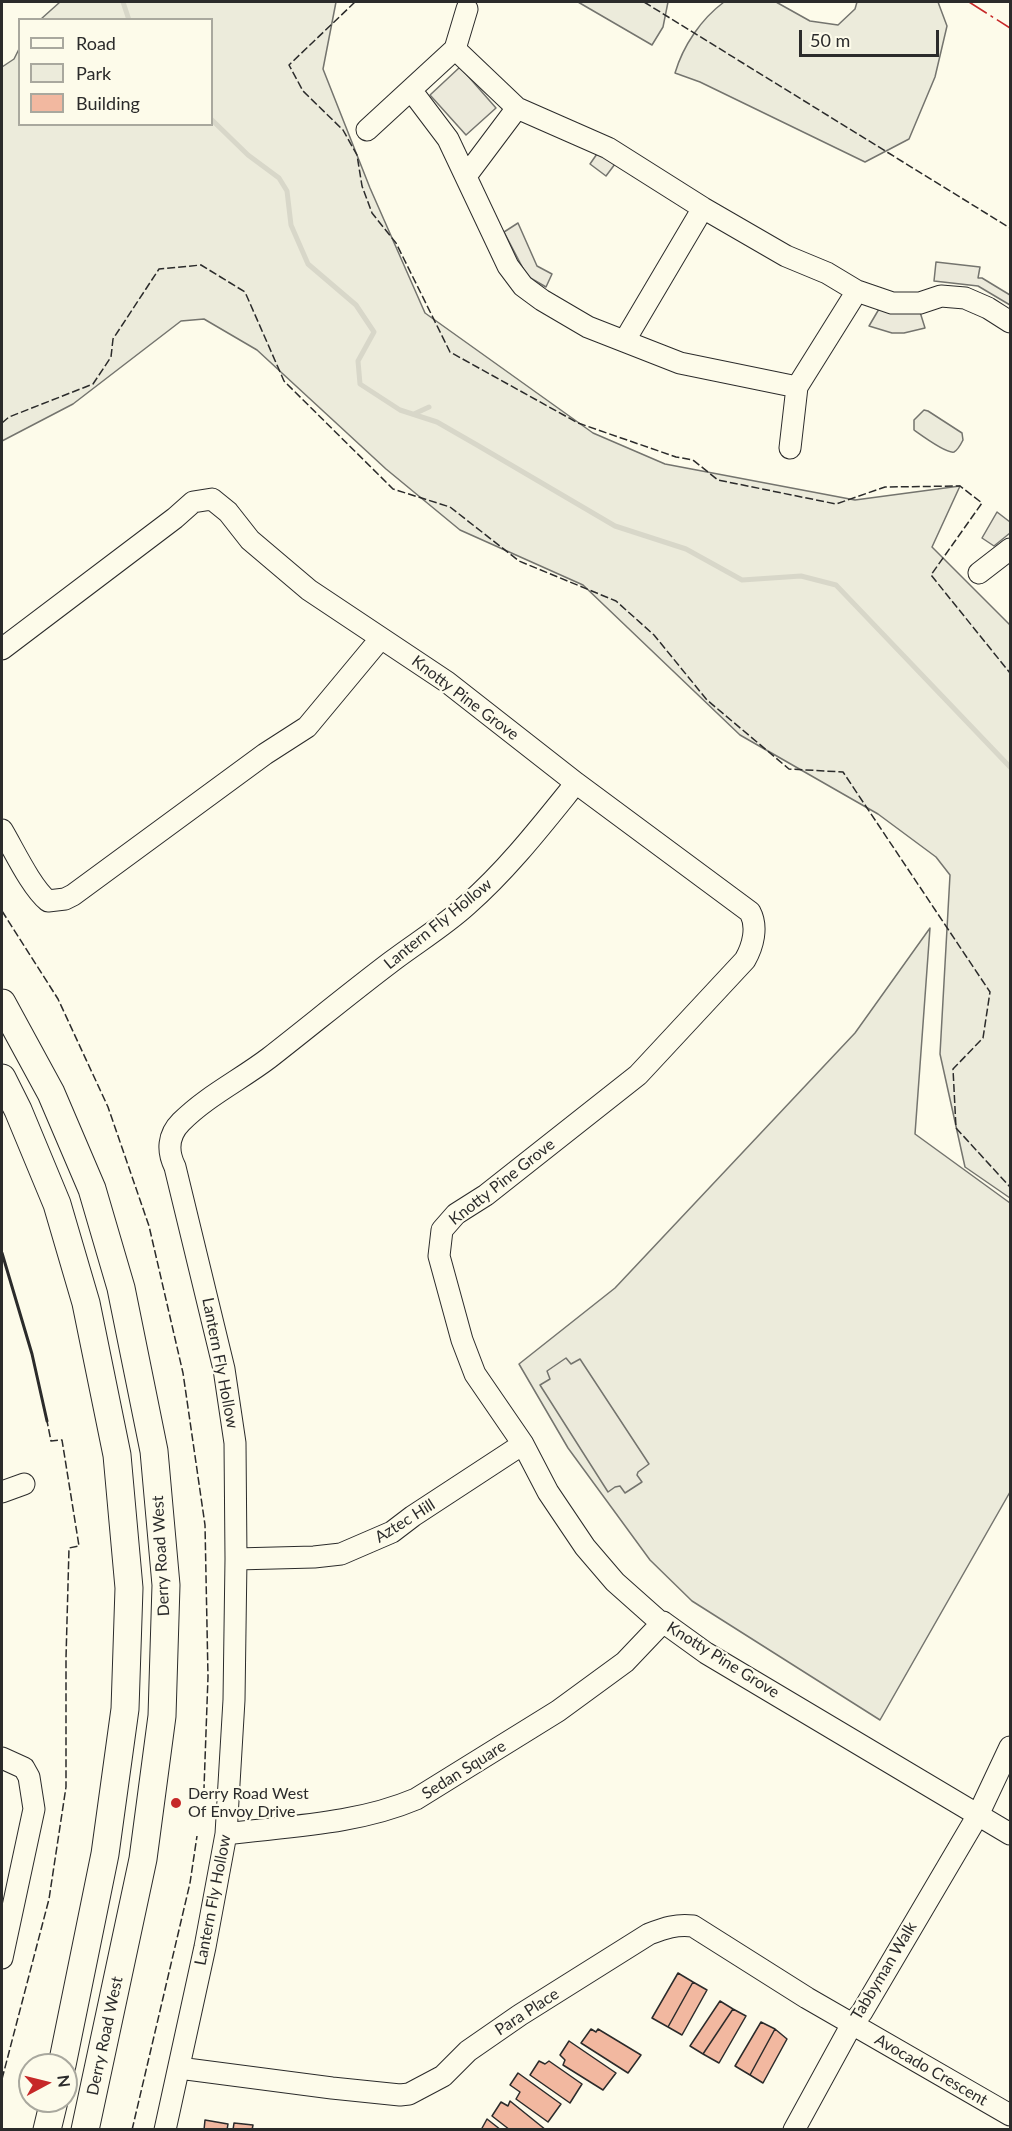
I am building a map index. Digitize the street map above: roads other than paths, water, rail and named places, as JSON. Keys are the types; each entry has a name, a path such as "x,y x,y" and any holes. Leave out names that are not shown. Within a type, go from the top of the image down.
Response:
{"main road":[{"name":"Derry Road West","path":"2,1003 51,1093 88,1179 121,1288 154,1451 166,1585 162,1716 143,1859 85,2130"},
{"name":"Derry Road West","path":"2,1078 18,1110 57,1204 86,1303 117,1455 129,1588 125,1709 105,1854 64,2053"},
{"path":"47,2130 51,2113"}],"street":[{"path":"367,130 455,49 467,9"},
{"path":"455,49 516,108 608,148 703,208 786,256 827,273 857,291 892,303 920,303 941,296 965,298 1011,322"},
{"path":"411,90 448,139 508,266 523,286 588,327 680,363 798,387"},
{"path":"466,176 516,108"},
{"path":"625,340 703,208"},
{"path":"790,448 798,387 857,291"},
{"name":"Knotty Pine Grove","path":"2,650 193,502 212,500 228,512 250,540 309,590 447,681 576,783 750,912 754,926 753,943 745,960 638,1075 486,1195 456,1214 442,1230 439,1256 462,1340 475,1374 524,1444 548,1492 585,1547 615,1582 660,1622 706,1653 1011,1834"},
{"path":"979,573 1011,549"},
{"path":"2,830 36,888 48,901 73,896 265,754 307,727 381,638"},
{"name":"Lantern Fly Hollow","path":"165,2130 226,1834 234,1710 236,1559 235,1443 224,1369 194,1241 171,1159 169,1142 171,1134 181,1122 230,1083 267,1059 318,1017 466,906 499,875 576,783"},
{"name":"Aztec Hill","path":"236,1559 341,1554 392,1532 524,1444"},
{"path":"2,1492 24,1484"},
{"name":"Sedan Square","path":"226,1834 359,1818 398,1807 416,1799 558,1711 625,1662 663,1622"},
{"name":"Tabbyman Walk","path":"794,2130 852,2024 862,2012 978,1815 1011,1748"},
{"path":"2,1758 24,1768 29,1777 34,1809 2,1958"},
{"name":"Para Place","path":"178,2068 332,2088 409,2094 443,2076 468,2051 649,1934 670,1926 682,1925 693,1926 852,2024"},
{"name":"Avocado Crescent","path":"852,2024 1011,2115"}],"waterway":[{"path":"123,2 128,18"},
{"path":"213,121 248,155 279,178 287,191 291,225 308,264 356,305 374,332 358,361 360,384 400,410 437,422 615,526 686,549 742,580 801,576 836,585 1010,767"},
{"path":"414,414 429,407"}],"place":[{"name":"Derry Road West Of Envoy Drive","path":"176,1803"}]}
